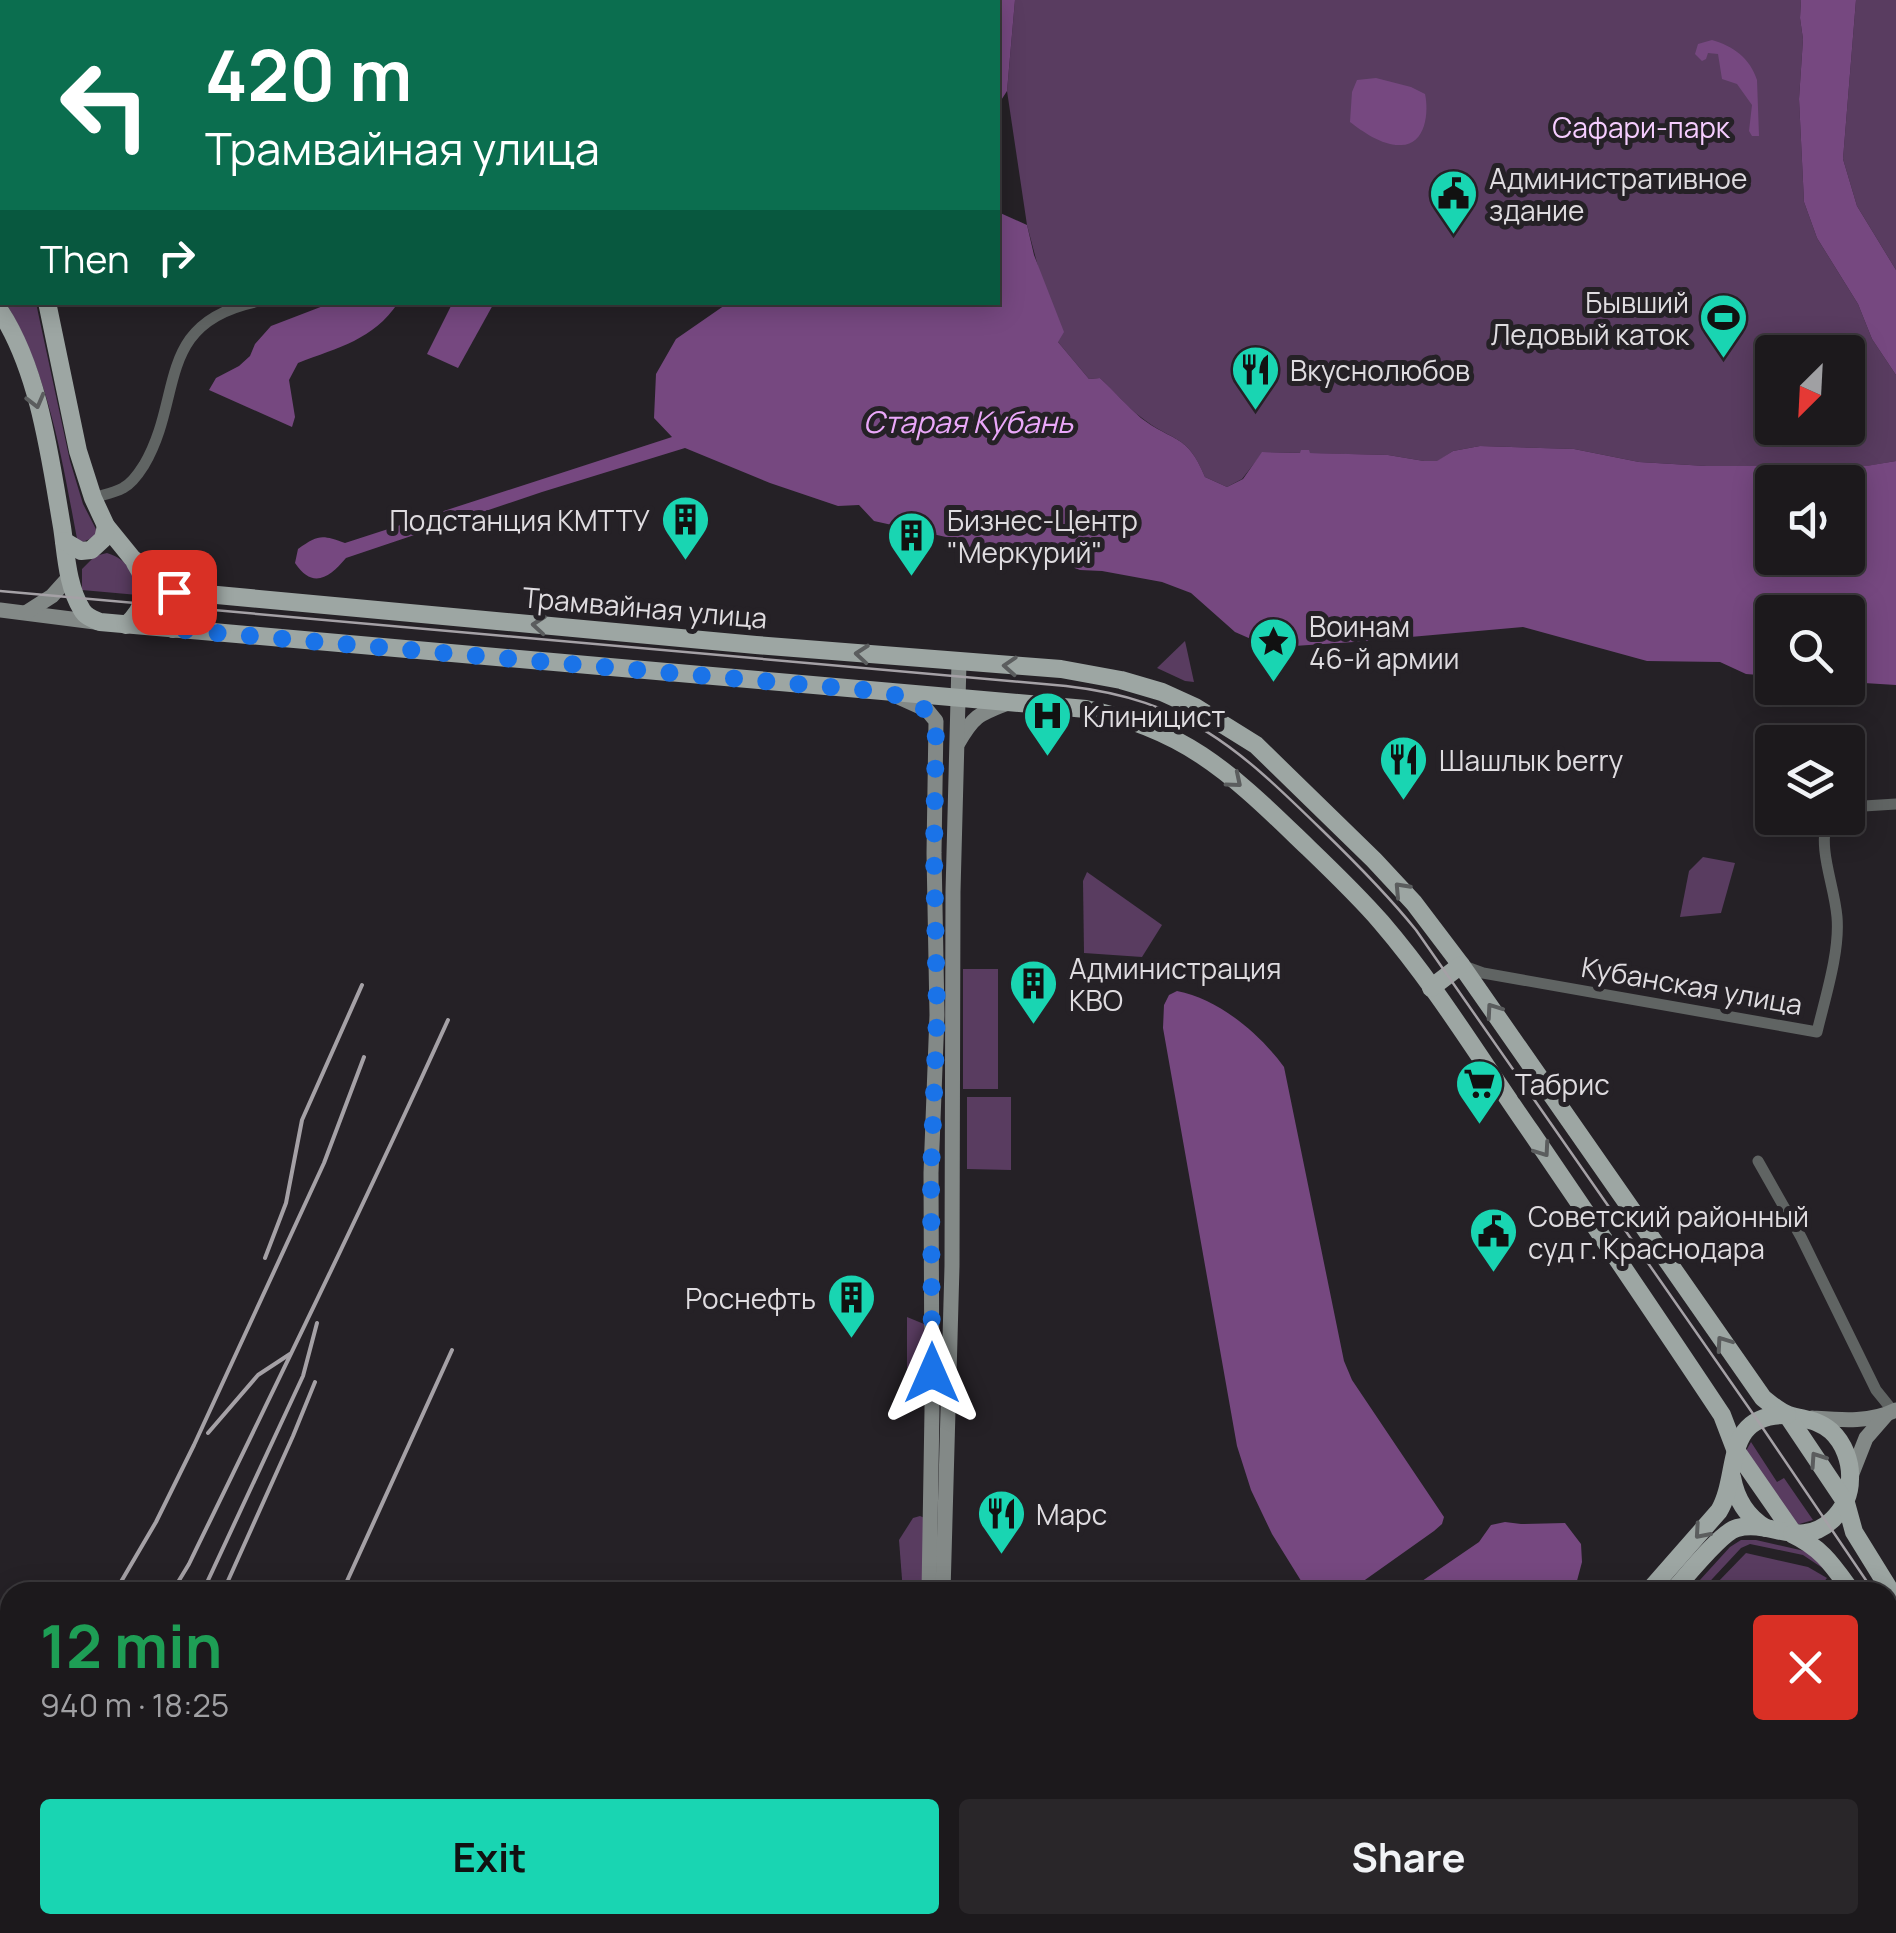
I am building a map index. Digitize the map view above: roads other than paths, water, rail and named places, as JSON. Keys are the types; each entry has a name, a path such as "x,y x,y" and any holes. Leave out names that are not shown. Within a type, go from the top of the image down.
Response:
{"main road":[{"path":"48,305 78,452 93,498 106,526 141,572 145,594 136,615 126,625"},
{"path":"0,311 27,368 46,439 70,576 81,609 100,622"},
{"path":"64,541 80,550 92,550 103,538 106,526"},
{"path":"132,558 174,592"},
{"path":"26,612 52,596 70,576"},
{"path":"172,629 157,611 164,594 174,592"},
{"name":"Трамвайная улица","path":"174,592 1090,673 1162,692 1195,706 1256,745 1414,904 1461,965 1754,1388 1788,1415 1846,1502 1854,1532 1885,1582"},
{"path":"0,610 126,625 1010,702 1112,714 1154,728 1208,757 1259,800 1381,922 1587,1213 1722,1414 1733,1458 1736,1494 1754,1520 1770,1529 1794,1534 1814,1546 1844,1582"},
{"path":"944,1582 952,1266 952,892 960,662"},
{"path":"888,692 928,710 936,721 937,1015 931,1174 929,1582"},
{"path":"956,746 970,721 1010,702"},
{"path":"1431,988 1461,965"},
{"path":"1657,1582 1720,1511 1733,1458 1743,1433 1753,1424 1788,1415 1843,1421 1892,1412"},
{"path":"1682,1582 1731,1530 1753,1528 1794,1534 1823,1528 1846,1502 1850,1478 1866,1438 1892,1412"},
{"path":"1808,1418 1836,1437 1846,1454 1850,1478"},
{"path":"1733,1458 1794,1534"}],"street":[{"path":"93,498 124,488 140,472 155,446 180,355 189,338 210,319 242,305"},
{"path":"1865,806 1896,804"},
{"name":"Кубанская улица","path":"1461,965 1483,973 1817,1032 1837,936 1823,835"},
{"path":"1758,1161 1801,1237 1876,1390 1892,1412"}],"water":[{"path":"1000,0 1015,0 1007,91 1000,102"},
{"path":"1801,0 1856,0 1843,159 1857,206 1896,270 1896,375 1817,238 1804,202 1799,99"},
{"path":"1712,40 1740,54 1754,72 1759,136 1752,136 1749,131 1752,105 1737,84 1722,79 1718,54 1708,53 1702,61 1695,54 1698,44"},
{"path":"1376,78 1425,94 1424,126 1409,144 1380,141 1350,122 1357,80"},
{"name":"Старая Кубань","path":"1000,213 1027,225 1034,255 1064,332 1058,342 1089,379 1100,378 1141,418 1186,446 1205,477 1227,487 1243,479 1262,452 1301,450 1437,461 1453,451 1480,446 1574,449 1639,462 1755,466 1755,575 1865,575 1865,466 1896,461 1896,685 1865,683 1865,595 1755,595 1755,675 1720,662 1647,661 1523,627 1294,646 1260,643 1235,632 1191,593 1162,582 1080,570 1036,554 964,556 955,539 874,521 859,505 838,506 685,448 346,558 321,578 308,576 295,563 298,549 316,538 345,543 672,437 654,418 656,374 676,339 725,305 1000,305"},
{"path":"326,305 396,305 366,334 298,363 289,380 295,417 292,427 209,390 216,378 250,356 271,326"},
{"path":"452,305 493,305 458,368 427,354"},
{"path":"1177,991 1193,995 1223,1010 1263,1042 1284,1067 1344,1361 1352,1380 1444,1517 1434,1531 1362,1582 1302,1582 1251,1490 1237,1446 1163,1028 1164,1005 1169,995"},
{"path":"1565,1523 1581,1544 1582,1562 1577,1582 1421,1582 1479,1542 1491,1525"}],"tram line":[{"path":"0,591 1066,686 1108,693 1178,716 1208,732 1263,774 1358,866 1416,930 1867,1582"}],"railway":[{"path":"265,1258 286,1203 302,1120 362,985"},
{"path":"178,1582 288,1361 448,1020"},
{"path":"121,1582 194,1445 324,1163 364,1057"},
{"path":"207,1582 303,1376 317,1323"},
{"path":"347,1582 452,1350"},
{"path":"208,1433 258,1375 290,1354"},
{"path":"227,1582 315,1382"}],"place":[{"name":"Административное здание","path":"1454,236"},
{"name":"Бывший Ледовый каток","path":"1724,360"},
{"name":"Вкуснолюбов","path":"1255,412"},
{"name":"Подстанция КМТТУ","path":"685,562"},
{"name":"Бизнес-Центр \"Меркурий\"","path":"912,578"},
{"name":"Воинам 46-й армии","path":"1274,684"},
{"name":"Клиницист","path":"1048,758"},
{"name":"Шашлык berry","path":"1404,802"},
{"name":"Администрация КВО","path":"1034,1026"},
{"name":"Табрис","path":"1480,1126"},
{"name":"Советский районный суд г. Краснодара","path":"1493,1274"},
{"name":"Роснефть","path":"851,1340"},
{"name":"Марс","path":"1001,1556"}],"park label":[{"name":"Сафари-парк","path":"1641,127"}]}
